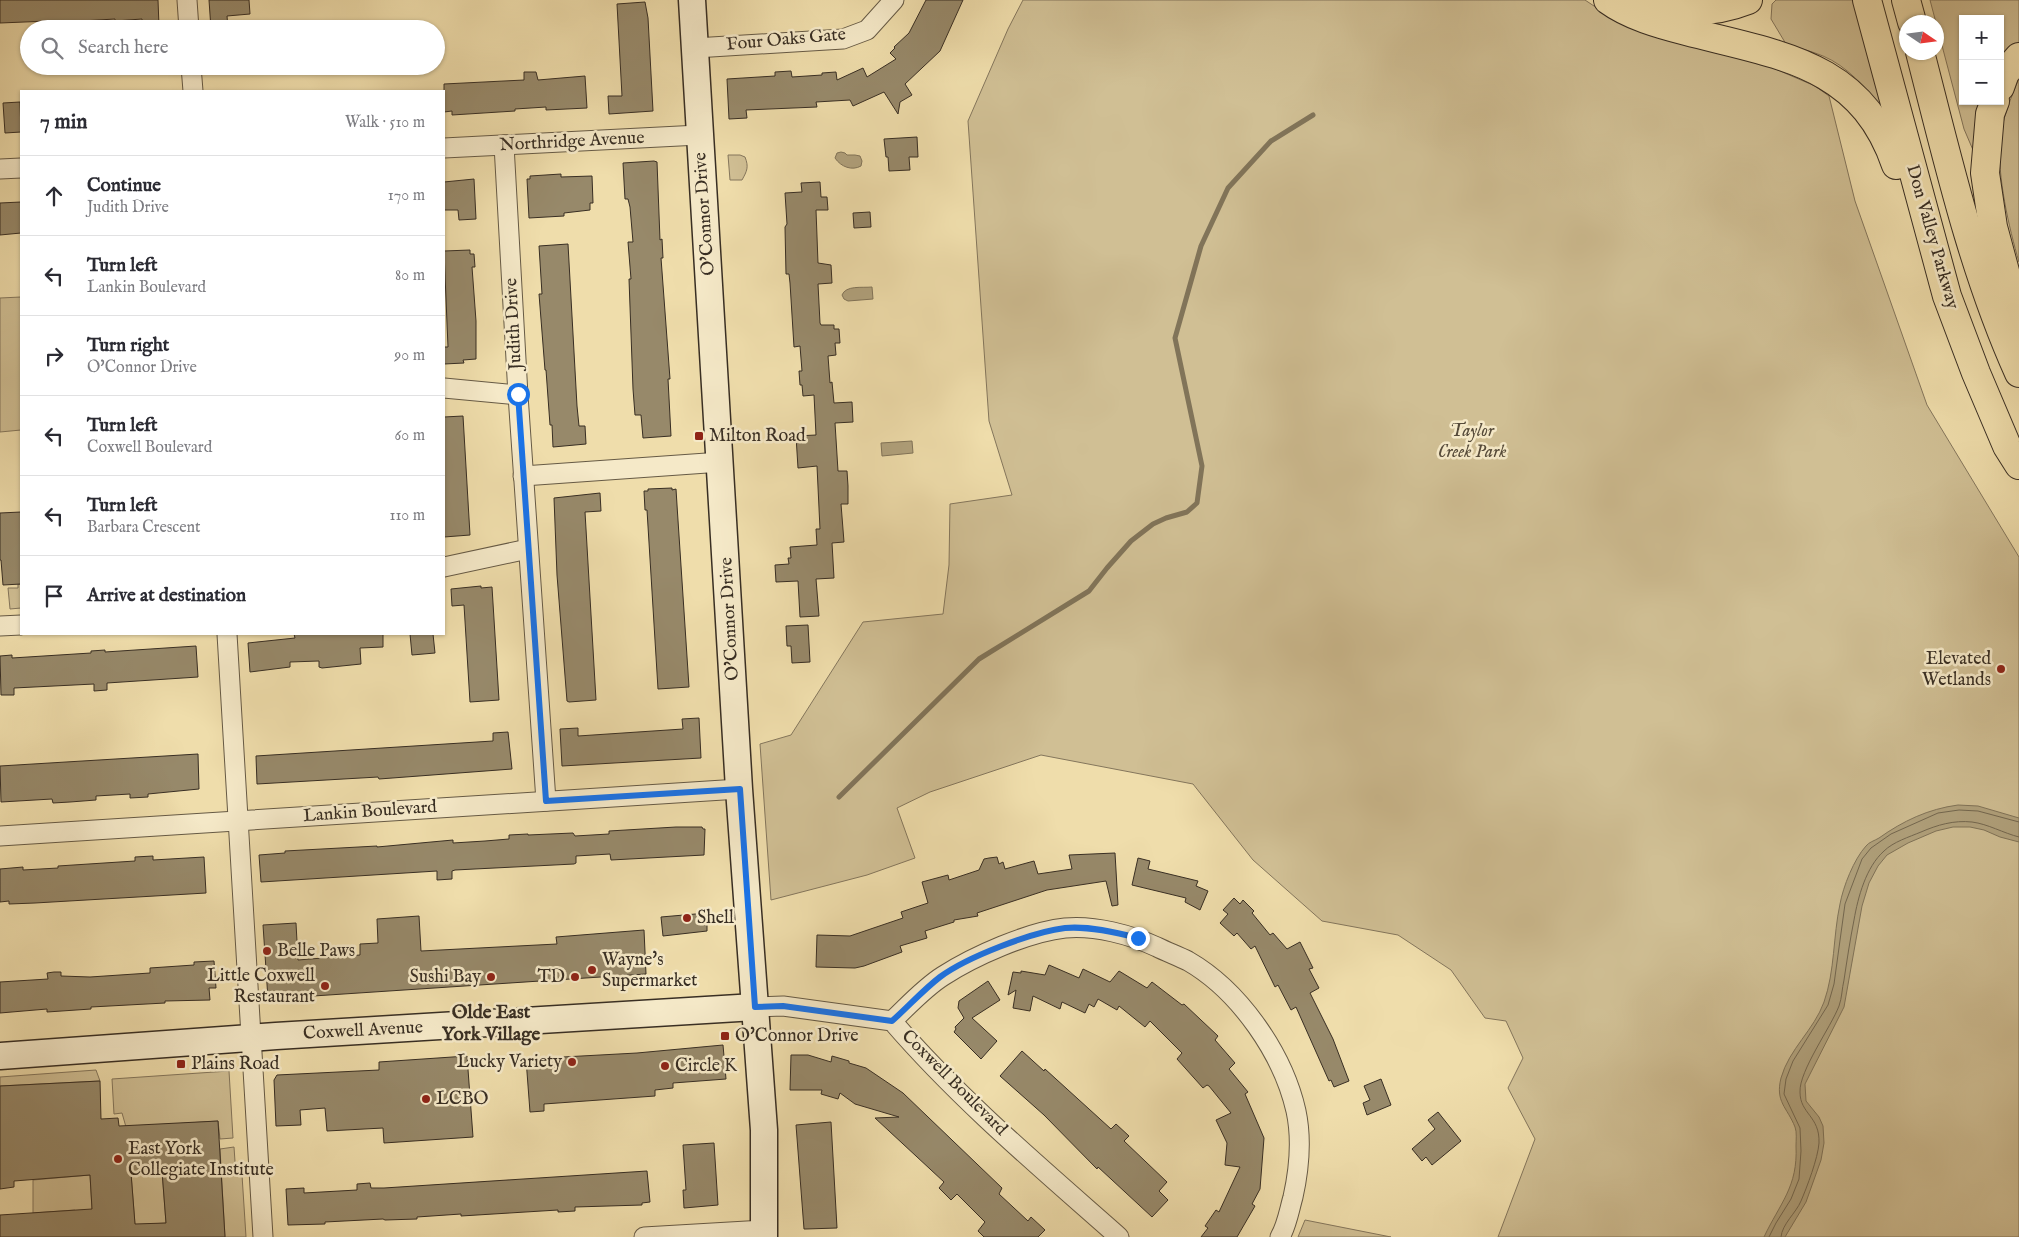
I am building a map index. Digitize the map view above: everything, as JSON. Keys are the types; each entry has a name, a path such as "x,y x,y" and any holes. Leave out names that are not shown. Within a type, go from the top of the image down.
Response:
{"highway":[{"path":"1608,0 1634,15 1668,26 1800,62 1830,76 1853,96 1873,118 1888,142 1913,220 1947,296"},
{"path":"1633,0 1661,8 1697,12 1728,8 1748,0"},
{"name":"Don Valley Parkway","path":"1867,0 1947,296 2007,446 2019,465"},
{"path":"1906,0 1910,15"},
{"path":"2004,77 2019,57"},
{"name":"Don Valley Parkway","path":"1922,60 1966,228 1989,300 2018,371"},
{"path":"1993,105 1990,114 1985,173 1993,228 2006,275 2018,371"}],"main road":[{"name":"O'Connor Drive","path":"692,0 740,789 764,1130 764,1233"},
{"name":"Coxwell Avenue","path":"0,1056 250,1038 755,1007"}],"street":[{"path":"187,0 188,20"},
{"name":"Four Oaks Gate","path":"695,48 843,38 867,30 894,0"},
{"path":"192,75 193,90"},
{"name":"Northridge Avenue","path":"445,148 699,135"},
{"name":"Judith Drive","path":"504,145 523,476 546,801"},
{"path":"0,169 20,168"},
{"path":"445,388 518,394"},
{"path":"523,476 721,462"},
{"path":"445,567 528,550"},
{"path":"0,626 20,625"},
{"path":"227,635 263,1237"},
{"name":"Lankin Boulevard","path":"0,836 740,789"},
{"path":"892,1021 941,976 986,952 1066,928 1107,931 1138,938 1189,962 1223,988 1248,1015 1277,1058 1288,1084 1296,1113 1299,1145 1297,1179 1285,1229 1280,1237"},
{"name":"Coxwell Boulevard","path":"755,1007 783,1006 892,1021 927,1062 1049,1176 1119,1237"},
{"path":"644,1237 764,1233"}],"green space":[{"name":"Taylor Creek Park","path":"1023,0 1585,0 1603,12 1766,65 1815,86 1829,96 1855,201 1927,405 2019,557 2019,1237 1498,1237 1535,1139 1508,1088 1523,1058 1506,1021 1485,1018 1451,970 1398,935 1322,921 1253,860 1193,784 1041,755 930,792 897,808 915,858 867,875 771,900 760,744 791,735 863,622 943,614 949,565 950,504 1012,495 989,421 968,121 1008,29"},
{"path":"1776,0 1854,0 1882,108 1863,85 1832,60 1786,44 1771,19 1772,4"},
{"path":"1930,0 2019,0 2019,43 2004,62 2004,15 1959,15 1959,105 1983,105 1973,150 1964,129 1944,53 1944,15 1934,15"},
{"path":"2019,78 2019,262 2011,234 2002,185 2000,140 2007,109"},
{"path":"728,155 745,157 747,169 742,180 730,180"},
{"path":"20,297 20,430 0,432 0,298"},
{"path":"18,584 20,584 20,608 10,609 8,588 18,588"},
{"path":"96,1070 100,1081 0,1086 0,1077"},
{"path":"229,1071 233,1138 220,1139 218,1121 126,1127 122,1113 114,1114 112,1079"},
{"path":"234,1147 236,1176 242,1175 246,1237 225,1237 220,1149"},
{"path":"162,1171 166,1223 135,1225 131,1173"},
{"path":"90,1175 93,1227 77,1237 75,1210 33,1213 33,1180"},
{"path":"1305,1220 1391,1237 1298,1237"}],"water":[{"path":"841,152 847,155 860,156 861,166 850,168 840,164 835,158 837,153"},
{"path":"872,287 873,299 848,301 842,295 851,288"},
{"path":"912,441 913,453 882,456 881,443"},
{"path":"1958,805 1978,806 2019,818 2019,842 1984,830 1970,827 1953,827 1936,831 1908,843 1887,855 1878,866 1869,883 1862,906 1844,1007 1805,1084 1806,1101 1819,1117 1823,1126 1824,1143 1821,1160 1806,1202 1785,1237 1764,1237 1787,1194 1796,1160 1796,1129 1781,1099 1781,1078 1790,1058 1814,1022 1824,1002 1832,966 1840,904 1857,858 1867,845 1897,826 1936,809"}],"building":[{"path":"0,0 158,0 159,20 20,20 20,22 0,23"},
{"path":"209,0 249,0 250,14 227,16 227,20 210,20"},
{"path":"926,0 963,0 940,51 905,84 912,95 900,102 898,114 884,92 853,106 850,100 816,102 817,107 746,110 747,118 729,119 727,79 775,76 775,72 791,71 792,77 836,72 837,80 863,68 867,77 896,59 890,53 909,33"},
{"path":"645,2 648,18 653,111 609,114 608,96 622,96 617,4"},
{"path":"524,72 536,72 538,80 585,76 587,108 546,110 546,107 452,115 452,111 445,112 444,84 524,80"},
{"path":"20,102 20,132 5,133 3,103"},
{"path":"917,137 918,157 909,157 910,170 889,171 884,139"},
{"path":"657,162 660,240 662,239 663,258 661,258 670,379 668,379 671,436 643,438 641,415 635,415 633,389 629,279 631,279 628,242 633,242 630,207 628,199 625,199 623,163"},
{"path":"561,174 561,177 592,176 593,203 590,203 590,210 564,213 564,216 529,218 527,179 530,179 530,176"},
{"path":"474,179 476,219 459,220 458,210 445,210 445,182"},
{"path":"820,182 821,197 827,197 828,210 816,210 818,263 831,265 832,283 818,284 820,323 821,325 834,325 834,329 839,329 840,343 835,343 836,355 828,356 830,383 832,382 834,403 852,402 853,422 835,423 838,471 847,471 848,504 841,504 844,542 832,543 834,578 816,579 819,616 800,617 798,581 776,582 775,565 789,564 788,558 791,558 790,547 817,545 816,529 820,529 817,466 798,468 796,436 816,435 814,395 803,396 799,371 802,371 800,346 794,347 790,283 789,274 786,274 785,227 787,224 785,193 802,192 801,183"},
{"path":"20,202 20,233 0,235 0,203"},
{"path":"870,212 871,227 854,228 853,213"},
{"path":"568,244 577,406 579,426 585,426 586,444 553,447 539,294 542,294 539,246"},
{"path":"470,250 470,254 474,254 475,267 472,267 476,321 476,359 463,360 464,363 445,364 445,347 448,347 445,251"},
{"path":"463,416 470,535 445,537 445,417"},
{"path":"672,488 672,490 676,489 689,687 658,689 647,510 645,510 644,491 648,491 648,489"},
{"path":"600,493 601,511 585,512 596,700 569,702 567,701 557,575 554,498"},
{"path":"20,512 20,584 3,585 0,560 0,513"},
{"path":"481,586 481,588 492,587 499,700 470,702 464,605 452,606 451,589"},
{"path":"808,625 810,662 792,663 791,646 787,646 786,626"},
{"path":"294,635 383,635 383,647 360,648 361,664 322,668 319,667 319,661 290,662 290,667 250,672 248,643 295,638"},
{"path":"410,635 433,635 435,653 412,655"},
{"path":"196,646 198,677 107,683 107,690 94,691 94,684 14,688 14,695 1,695 0,656 12,655 12,658 91,653 91,651 105,650 105,652"},
{"path":"699,718 701,758 562,766 560,729 578,728 578,736 683,729 682,719"},
{"path":"508,732 512,769 379,779 378,777 257,784 256,756 493,741 493,733"},
{"path":"198,754 199,789 148,794 148,797 130,798 130,794 96,796 96,800 70,802 53,803 52,799 1,802 0,766"},
{"path":"702,827 705,829 704,855 611,860 610,854 576,856 576,863 574,864 455,870 452,871 452,879 437,880 437,871 261,882 259,855 285,853 285,851 377,847 453,840 453,843 485,841 509,839 509,835 528,834 573,833 575,836 609,834 609,831"},
{"path":"1115,853 1118,905 1112,906 1106,881 1047,890 977,913 978,916 954,920 954,922 925,931 927,938 900,946 902,952 864,966 855,968 816,967 817,935 850,936 903,918 901,912 928,903 922,882 948,875 949,880 979,870 984,859 989,858 997,857 999,864 1003,862 1005,869 1034,861 1038,874 1072,869 1069,855"},
{"path":"153,856 153,860 204,857 206,893 35,903 9,904 9,901 0,902 0,869 23,867 23,870 58,868 58,866 135,861 135,857"},
{"path":"1138,858 1150,861 1148,869 1198,881 1196,886 1208,891 1200,910 1185,902 1186,898 1132,885"},
{"path":"1234,898 1240,904 1243,900 1254,911 1252,913 1270,935 1273,933 1287,949 1300,942 1313,968 1309,969 1319,988 1310,993 1333,1039 1349,1081 1334,1087 1331,1080 1329,1081 1296,1007 1291,1010 1278,985 1275,987 1255,946 1251,949 1237,933 1234,936 1220,923 1228,914 1223,910"},
{"path":"707,913 707,931 663,936 661,917"},
{"path":"419,916 421,951 557,944 556,937 644,930 646,974 268,999 263,925 296,923 298,960 360,955 360,944 378,943 377,919"},
{"path":"214,961 216,988 209,988 210,1000 165,1001 165,1003 91,1007 91,1009 47,1012 47,1009 0,1013 0,982 48,979 47,973 54,972 61,972 61,976 90,977 150,973 150,968 194,965 194,962"},
{"path":"1049,965 1079,978 1083,969 1110,982 1119,971 1147,988 1152,982 1182,1005 1184,1004 1218,1036 1215,1040 1235,1063 1229,1069 1248,1092 1245,1094 1264,1138 1260,1189 1252,1204 1255,1206 1237,1237 1201,1237 1208,1228 1205,1226 1216,1210 1219,1212 1240,1167 1225,1165 1227,1143 1216,1120 1231,1113 1209,1086 1207,1085 1203,1088 1177,1059 1182,1053 1150,1021 1145,1027 1119,1006 1117,1010 1098,999 1094,1007 1089,1004 1085,1013 1062,1002 1060,1009 1033,996 1030,1011 1013,1008 1016,990 1008,995 1013,972 1021,973 1021,971 1045,975"},
{"path":"988,981 1000,1000 972,1018 997,1041 981,1059 954,1032 955,1027 964,1018 958,1008 959,1001"},
{"path":"723,1045 726,1079 673,1083 673,1088 655,1090 655,1096 544,1104 544,1111 530,1112 526,1059 637,1053"},
{"path":"1022,1051 1044,1071 1045,1069 1111,1129 1116,1124 1129,1136 1124,1141 1167,1182 1159,1191 1168,1200 1152,1217 1098,1167 1097,1169 1044,1115 1000,1076"},
{"path":"791,1055 808,1055 831,1062 832,1056 849,1061 849,1063 866,1068 903,1093 1002,1188 999,1194 1028,1221 1031,1217 1045,1230 1038,1237 984,1237 978,1231 985,1222 957,1194 951,1200 939,1188 944,1182 875,1118 899,1117 855,1104 840,1093 838,1099 821,1094 822,1090 790,1090"},
{"path":"467,1056 473,1137 384,1143 383,1128 327,1131 325,1108 300,1110 301,1125 276,1126 274,1080 277,1075 379,1070 379,1062"},
{"path":"1381,1079 1391,1105 1367,1115 1363,1103 1370,1100 1364,1086"},
{"name":"East York Collegiate Institute","path":"100,1081 101,1119 118,1118 119,1126 218,1121 225,1237 0,1237 0,1215 92,1209 90,1175 14,1181 14,1187 0,1189 0,1086","holes":["162,1171 166,1223 135,1224 131,1173"]},
{"path":"1438,1112 1461,1141 1432,1165 1426,1157 1422,1161 1412,1149 1435,1129 1428,1120"},
{"path":"831,1122 837,1228 804,1229 796,1125"},
{"path":"714,1143 718,1205 684,1208 683,1190 686,1190 683,1145"},
{"path":"647,1171 650,1202 642,1203 642,1205 575,1207 575,1211 558,1212 558,1210 461,1216 461,1214 417,1217 417,1219 383,1219 288,1225 286,1189 304,1188 304,1193 357,1190 357,1184 370,1183 371,1188 384,1188"}],"waterway":[{"path":"839,797 979,659 1089,591 1131,541 1153,524 1187,512 1197,503 1202,466 1175,338 1201,246 1228,188 1271,141 1313,115"}],"place":[{"name":"Milton Road","path":"699,436"},
{"name":"Elevated Wetlands","path":"2001,669"},
{"name":"Shell","path":"687,918"},
{"name":"Belle Paws","path":"267,951"},
{"name":"Wayne's Supermarket","path":"592,970"},
{"name":"Sushi Bay","path":"491,977"},
{"name":"TD","path":"575,977"},
{"name":"Little Coxwell Restaurant","path":"325,986"},
{"name":"O'Connor Drive","path":"725,1036"},
{"name":"Lucky Variety","path":"572,1062"},
{"name":"Plains Road","path":"181,1064"},
{"name":"Circle K","path":"665,1066"},
{"name":"LCBO","path":"426,1099"},
{"name":"East York Collegiate Institute","path":"118,1159"}],"district":[{"name":"Olde East York Village","path":"491,1024"}],"route":[{"path":"518,394 546,801 740,789 755,1007 783,1006 892,1021 941,976 986,952 1066,928 1107,931 1138,938"}]}
